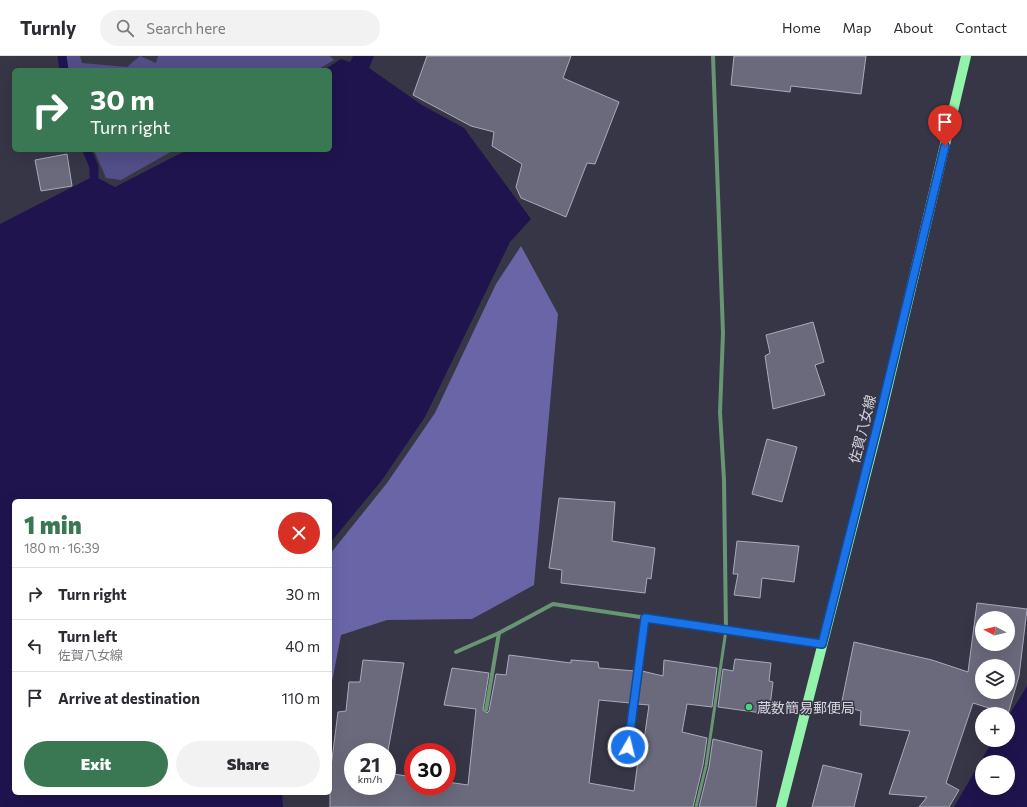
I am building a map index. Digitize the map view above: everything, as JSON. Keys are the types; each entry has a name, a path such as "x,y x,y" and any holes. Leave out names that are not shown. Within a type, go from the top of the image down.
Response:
{"main road":[{"name":"佐賀八女線","path":"781,807 880,415 966,56"}],"street":[{"path":"712,56 723,333 720,412 724,480 726,630"},
{"path":"456,652 499,633 553,604 822,644"},
{"path":"628,747 645,618"},
{"path":"486,710 499,633"}],"lane":[{"path":"696,807 706,766 726,630"}],"shaded area":[{"path":"61,56 80,56 82,63 127,67 140,56 156,63 158,56 330,56 334,60 320,68 64,68"},
{"path":"353,56 374,56 369,68 422,105 464,128 531,219 510,242 425,417 382,480 332,541 332,499 12,499 12,795 282,795 283,807 0,807 0,224 94,176 115,187 183,152 332,152 332,68 327,68 341,59 350,62"},
{"path":"95,152 170,152 121,180 106,178"},
{"path":"521,246 558,314 534,585 472,619 387,620 341,635 332,682 332,552 387,483 435,413 496,284"},
{"path":"1027,686 1027,807 954,807 975,771 975,795 1015,795 1015,755 984,755 989,747 1015,747 1014,707"}],"building":[{"path":"427,56 571,56 563,78 619,102 595,164 587,163 566,217 521,198 516,187 522,164 492,146 494,132 471,126 413,95"},
{"path":"734,56 866,56 861,94 791,86 790,92 731,85"},
{"path":"67,154 72,186 41,191 35,160"},
{"path":"813,322 824,362 815,365 825,395 773,409 765,356 770,353 766,335"},
{"path":"767,439 797,447 782,502 752,494"},
{"path":"559,498 615,502 612,541 655,548 651,579 647,578 645,593 561,583 562,570 549,568"},
{"path":"737,541 799,546 794,582 762,578 760,598 734,595 738,574 733,574"},
{"path":"977,603 1027,609 1019,676 1015,690 1015,659 975,659 975,699 1012,699 1010,707 986,707 973,703 946,783 959,790 949,807 919,807 927,797 889,794 910,731 860,725 861,711 841,706 854,642 932,660 968,672 975,618 975,651 1015,651 1015,611 976,611"},
{"path":"509,655 571,663 571,660 598,662 599,668 635,671 630,703 599,700 589,783 634,791 639,753 642,754 649,705 637,704 642,671 663,676 664,660 717,668 712,707 687,704 682,732 707,738 703,765 693,807 330,807 330,795 332,795 332,759 338,712 346,711 349,682 360,682 363,660 404,663 389,743 344,743 344,795 396,795 396,774 404,776 404,795 456,795 456,783 468,785 476,709 444,705 452,668 489,673 483,710 487,713 489,711 496,674 506,675"},
{"name":"蔵数簡易郵便局","path":"735,659 771,663 769,681 773,682 769,714 718,707 723,669 733,671"},
{"path":"713,739 762,751 756,807 699,807 709,767"},
{"path":"823,765 862,774 854,807 812,807"}],"waterway":[{"path":"62,56 64,68"},
{"path":"88,152 94,167 94,176"}],"place":[{"name":"蔵数簡易郵便局","path":"749,707"}],"route":[{"path":"628,747 645,618 822,644 880,415 945,146"}]}
